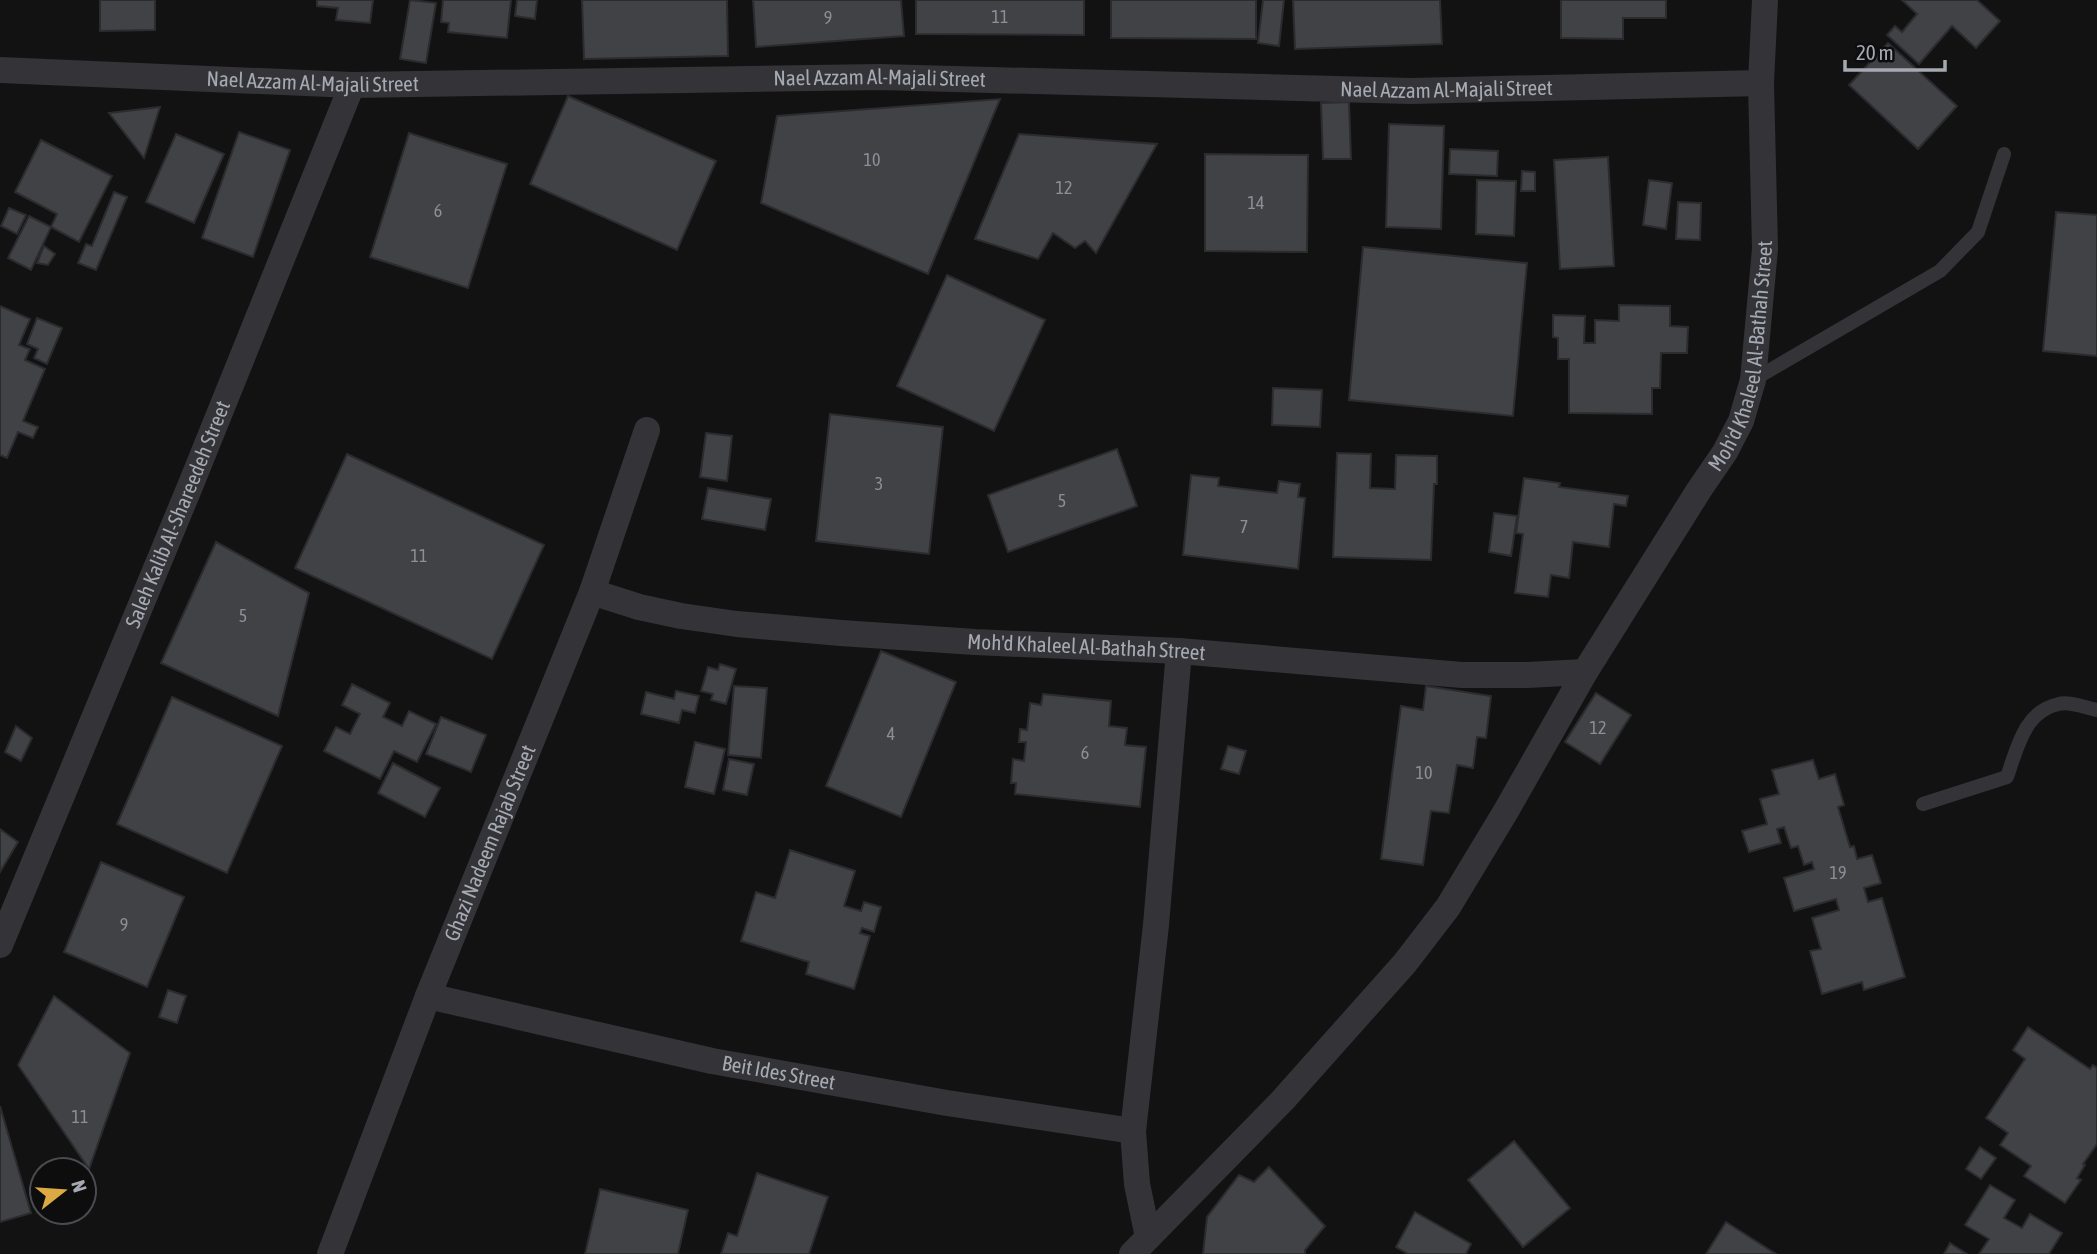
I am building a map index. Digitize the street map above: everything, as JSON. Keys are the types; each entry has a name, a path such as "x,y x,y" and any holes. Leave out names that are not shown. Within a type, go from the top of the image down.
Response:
{"street":[{"name":"Moh'd Khaleel Al-Bathah Street","path":"1142,1249 1282,1101 1448,907 1585,672 1725,452 1741,421 1754,380 1765,249 1761,83 1765,0"},
{"name":"Nael Azzam Al-Majali Street","path":"0,69 352,85 880,77 1411,92 1761,83"},
{"name":"Saleh Kalib Al-Shareedeh Street","path":"0,945 191,484 352,85"},
{"name":"Ghazi Nadeem Rajab Street","path":"331,1254 428,996 592,592 647,429"},
{"name":"Moh'd Khaleel Al-Bathah Street","path":"592,592 639,607 737,624 961,641 1179,650 1462,675 1585,672"},
{"path":"1142,1249 1133,1131 1156,925 1179,650"},
{"name":"Beit Ides Street","path":"428,996 712,1061 947,1103 1133,1131"}],"lane":[{"path":"1754,380 1940,271 1978,232 2004,153"},
{"path":"1923,804 2007,777 2022,735 2030,721 2044,710 2061,703 2097,710"}],"building":[{"path":"100,0 155,0 155,30 100,31"},
{"path":"317,0 373,0 370,23 336,20 338,8 317,6"},
{"path":"410,0 436,3 426,63 400,59"},
{"path":"443,0 511,0 507,38 448,32 449,23 441,22"},
{"path":"517,0 537,0 535,19 515,16"},
{"path":"582,0 727,0 728,56 584,59"},
{"path":"753,0 901,0 904,36 756,47"},
{"path":"916,0 1084,0 1084,35 916,34"},
{"path":"1111,0 1256,0 1256,39 1111,38"},
{"path":"1263,0 1284,0 1279,46 1258,43"},
{"path":"1293,0 1440,0 1442,44 1295,49"},
{"path":"1561,0 1666,0 1666,18 1623,18 1623,39 1561,38"},
{"path":"1902,0 1977,0 2000,21 1976,48 1952,26 1919,64 1887,35 1895,26 1902,32 1917,14"},
{"path":"1888,43 1957,106 1918,149 1849,85"},
{"path":"568,96 716,161 677,250 530,184"},
{"path":"1000,99 928,274 761,203 777,116"},
{"path":"1349,102 1351,159 1323,159 1321,103"},
{"path":"160,107 144,158 109,113"},
{"path":"1389,124 1444,126 1441,229 1386,227"},
{"path":"239,132 290,150 253,257 202,238"},
{"path":"409,133 507,164 468,288 370,257"},
{"path":"176,134 224,154 194,223 146,202"},
{"path":"1019,134 1157,144 1096,253 1085,241 1075,248 1053,233 1038,259 975,239"},
{"path":"41,140 112,176 79,242 51,227 57,214 15,192"},
{"path":"1450,149 1498,151 1497,176 1449,174"},
{"path":"1205,154 1308,155 1307,252 1205,251"},
{"path":"1608,157 1614,266 1560,269 1554,160"},
{"path":"1522,171 1535,172 1535,191 1521,191"},
{"path":"1477,180 1516,181 1514,236 1476,234"},
{"path":"1649,180 1672,183 1666,229 1643,225"},
{"path":"114,192 127,197 96,270 78,263 86,244 92,246"},
{"path":"1678,202 1701,203 1700,240 1676,239"},
{"path":"9,208 26,215 17,234 1,226"},
{"path":"2056,212 2097,215 2097,356 2043,351"},
{"path":"29,216 51,227 31,270 8,258"},
{"path":"44,246 55,254 48,265 37,263"},
{"path":"1363,247 1527,263 1513,416 1349,400"},
{"path":"947,275 1045,320 994,431 897,386"},
{"path":"1619,305 1670,306 1670,326 1688,327 1687,353 1661,353 1660,388 1652,388 1652,414 1569,413 1569,359 1558,359 1558,338 1553,337 1553,315 1585,316 1584,343 1595,343 1595,320 1619,321"},
{"path":"0,306 30,319 19,345 30,349 25,360 45,369 23,421 38,427 33,438 18,432 7,458 0,455"},
{"path":"37,318 62,328 47,364 34,358 38,349 27,344"},
{"path":"1273,388 1322,390 1320,427 1272,425"},
{"path":"830,414 943,427 929,554 816,541"},
{"path":"706,433 732,436 727,481 700,477"},
{"path":"1117,449 1137,506 1008,552 988,495"},
{"path":"1337,453 1371,454 1370,488 1395,489 1396,455 1437,456 1431,560 1333,557"},
{"path":"347,454 544,545 492,659 295,568"},
{"path":"1191,475 1219,478 1218,486 1277,493 1279,481 1300,484 1298,497 1305,498 1298,569 1183,555"},
{"path":"1524,478 1560,483 1559,487 1628,496 1626,506 1614,504 1609,547 1573,542 1569,578 1551,575 1548,597 1515,593 1523,534 1516,533"},
{"path":"708,488 771,499 765,530 702,519"},
{"path":"1494,513 1517,516 1511,556 1489,552"},
{"path":"216,542 309,593 278,716 161,663"},
{"path":"881,651 956,682 901,817 826,786"},
{"path":"720,664 736,669 726,704 711,700 713,694 701,691 708,667 718,670"},
{"path":"352,684 390,703 383,717 402,726 409,711 436,724 417,762 394,751 380,779 324,751 336,727 350,734 360,714 342,705"},
{"path":"734,686 767,688 761,758 728,755"},
{"path":"1426,686 1491,696 1486,738 1477,737 1473,768 1457,765 1449,813 1431,811 1423,865 1381,859 1401,706 1423,710"},
{"path":"676,691 699,696 695,713 682,710 679,723 641,714 646,692 674,699"},
{"path":"1596,693 1631,715 1600,764 1565,742"},
{"path":"1043,694 1111,701 1109,726 1127,728 1125,745 1146,747 1140,807 1015,794 1016,783 1011,783 1013,759 1024,761 1026,742 1019,742 1020,729 1027,730 1030,703 1041,705"},
{"path":"172,697 282,746 227,873 117,824"},
{"path":"441,717 486,735 471,772 426,754"},
{"path":"16,726 32,738 21,761 5,752"},
{"path":"695,742 725,749 714,794 685,787"},
{"path":"1228,746 1246,751 1239,774 1221,769"},
{"path":"729,759 754,764 747,795 723,790"},
{"path":"1813,760 1819,779 1835,774 1844,805 1838,807 1850,847 1854,846 1857,859 1872,855 1881,883 1864,888 1868,902 1882,898 1905,977 1864,990 1862,982 1822,994 1810,951 1821,949 1812,918 1839,910 1836,899 1794,911 1784,878 1814,869 1812,862 1804,865 1798,846 1791,848 1784,827 1777,829 1781,843 1749,852 1742,831 1767,824 1760,799 1779,794 1772,770"},
{"path":"393,763 440,788 425,817 378,793"},
{"path":"0,829 18,842 0,872"},
{"path":"790,850 855,871 844,906 861,911 864,902 881,907 874,932 862,928 860,933 870,936 854,989 806,974 809,962 741,941 756,892 775,898"},
{"path":"101,862 184,897 147,987 64,952"},
{"path":"168,990 186,996 177,1023 159,1017"},
{"path":"54,996 130,1053 94,1156 80,1156 18,1065"},
{"path":"2028,1027 2090,1069 2093,1065 2097,1068 2097,1144 2083,1164 2085,1165 2077,1178 2081,1180 2065,1203 2024,1176 2031,1166 2000,1145 2008,1133 1986,1118 2025,1059 2013,1050"},
{"path":"0,1106 28,1203 28,1214 0,1222"},
{"path":"1514,1141 1570,1208 1523,1247 1468,1180"},
{"path":"1980,1147 1996,1158 1981,1179 1966,1169"},
{"path":"1269,1167 1325,1226 1305,1250 1305,1254 1203,1254 1207,1217 1239,1175 1254,1182"},
{"path":"757,1173 828,1197 809,1254 721,1254 728,1233 737,1236"},
{"path":"1990,1185 2015,1200 2004,1218 2022,1228 2030,1214 2062,1233 2049,1254 1979,1254 1989,1239 1965,1225"},
{"path":"600,1189 688,1210 678,1254 585,1254"},
{"path":"1415,1212 1471,1244 1466,1254 1408,1254 1396,1247"},
{"path":"1726,1222 1776,1254 1706,1254"},
{"path":"1950,1243 1967,1254 1944,1254"}]}
